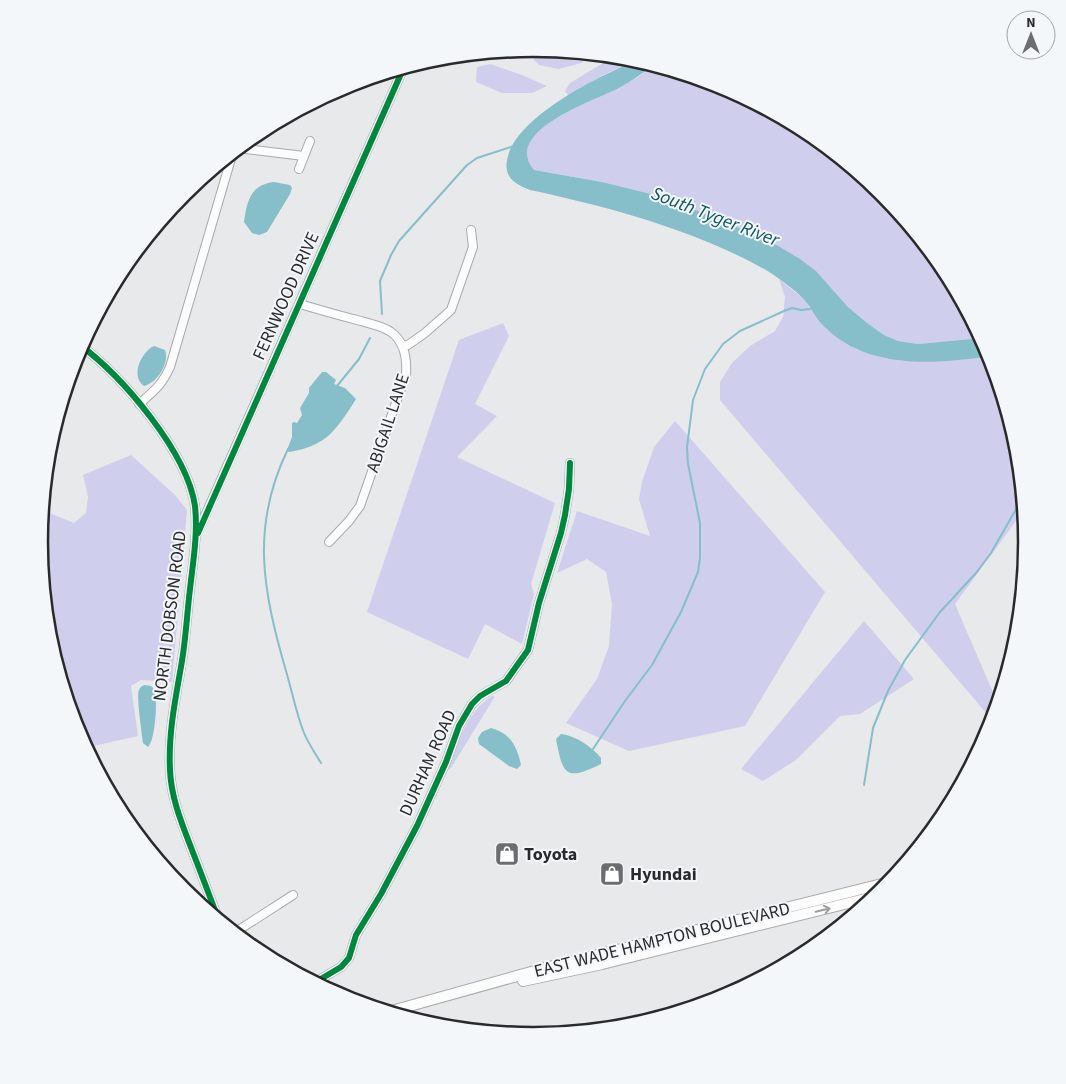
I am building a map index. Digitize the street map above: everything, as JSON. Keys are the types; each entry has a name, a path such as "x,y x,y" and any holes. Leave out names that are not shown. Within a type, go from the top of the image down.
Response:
{"main road":[{"name":"EAST WADE HAMPTON BOULEVARD","path":"401,1009 777,916 874,887"},
{"name":"EAST WADE HAMPTON BOULEVARD","path":"777,916 861,899"}],"street":[{"name":"FERNWOOD DRIVE","path":"196,538 401,75"},
{"path":"299,169 310,141"},
{"path":"248,149 304,156"},
{"path":"139,404 158,388 165,379 170,367 230,163"},
{"path":"300,304 375,325 390,331 402,346 408,345 451,310 473,247 471,230"},
{"name":"ABIGAIL LANE","path":"329,542 349,521 360,506 366,492 406,374 407,362 402,346"},
{"name":"NORTH DOBSON ROAD","path":"87,350 101,362 139,404 159,430 183,472 194,505 196,538 173,721 170,773 179,815 214,908"},
{"name":"DURHAM ROAD","path":"321,979 341,966 349,958 356,935 381,894 417,826 446,762 459,726 472,704 480,696 506,682 528,650 539,603 561,533 569,489 570,463"},
{"path":"240,929 293,895"}],"shaded area":[{"path":"531,57 586,60 559,69 539,65"},
{"path":"604,62 625,66 603,75 569,96 565,91 570,83"},
{"path":"490,64 547,86 532,93 502,93 476,82 477,67"},
{"path":"626,66 647,70 619,88 573,109 540,130 530,142 527,156 534,170 602,182 651,194 679,203 768,240 816,271 848,307 884,335 898,341 918,344 974,339 982,357 927,362 884,358 864,352 845,343 825,327 804,299 788,285 766,270 739,256 651,221 530,190 519,185 510,177 507,171 508,156 515,141 528,126 563,98"},
{"path":"648,70 719,93 776,122 803,138 829,157 876,199 918,246 937,272 974,339 918,344 898,341 884,335 848,307 816,271 768,240 679,203 651,194 602,182 534,170 527,156 530,142 540,130 573,109 633,80"},
{"path":"274,182 290,185 292,188 290,194 267,232 259,235 252,233 244,222 248,201 255,190"},
{"path":"779,279 806,301 810,309 856,349 884,358 903,361 935,361 982,357 1002,416 1009,447 1017,519 955,604 994,695 987,714 720,400 720,382 732,363 750,346 775,331 783,317 785,297"},
{"path":"503,323 509,336 475,404 497,416 457,457 555,503 531,584 534,594 522,644 485,624 468,659 367,612 459,340"},
{"path":"154,346 165,350 166,361 158,377 144,386 138,376 139,364 145,353"},
{"path":"322,372 326,372 336,380 334,384 345,388 356,399 336,428 322,441 313,446 289,452 287,450 292,437 292,423 297,423 302,415 300,408 309,393 309,388"},
{"path":"675,421 825,592 745,726 629,751 566,723 597,679 609,646 612,604 606,572 587,559 557,573 577,511 650,536 639,499 642,482 654,447"},
{"path":"131,455 175,495 187,510 172,682 141,680 131,686 138,736 93,746 84,728 64,668 57,637 49,574 49,513 74,523 86,513 88,497 83,475"},
{"path":"864,621 914,679 860,714 840,716 796,760 763,781 741,769"},
{"path":"145,685 153,688 156,699 153,737 148,747 143,743 138,699 139,690"},
{"path":"492,696 494,698 448,770 464,729 476,711"},
{"path":"491,728 503,733 512,741 521,765 517,769 509,766 479,744 478,738 482,732"},
{"path":"561,734 578,739 593,749 601,758 601,764 580,772 568,772 561,761 556,739"}],"waterway":[{"path":"382,314 380,281 399,241 467,165 477,158 514,146"},
{"path":"593,749 652,665 681,612 698,572 700,523 688,464 687,447 693,400 705,369 723,344 740,331 792,308 810,309"},
{"path":"337,386 359,359 370,338"},
{"path":"288,449 276,478 268,505 264,559 271,614 299,718 306,737 321,763"},
{"path":"864,785 873,728 888,691 905,660 940,612 976,573 991,553 1017,508"}],"cycle path":[{"path":"198,533 400,75"},
{"path":"87,350 115,376 151,417 180,463 190,485 195,506 195,548 183,652 171,728 170,770 172,791 184,830 214,908"},
{"path":"321,979 341,967 349,958 356,935 381,894 417,826 446,762 459,726 472,704 480,696 506,681 528,650 539,603 561,533 569,489 570,463"}],"place":[{"name":"Toyota","path":"507,854"},
{"name":"Hyundai","path":"612,874"}],"water label":[{"name":"South Tyger River","path":"715,217"}]}
